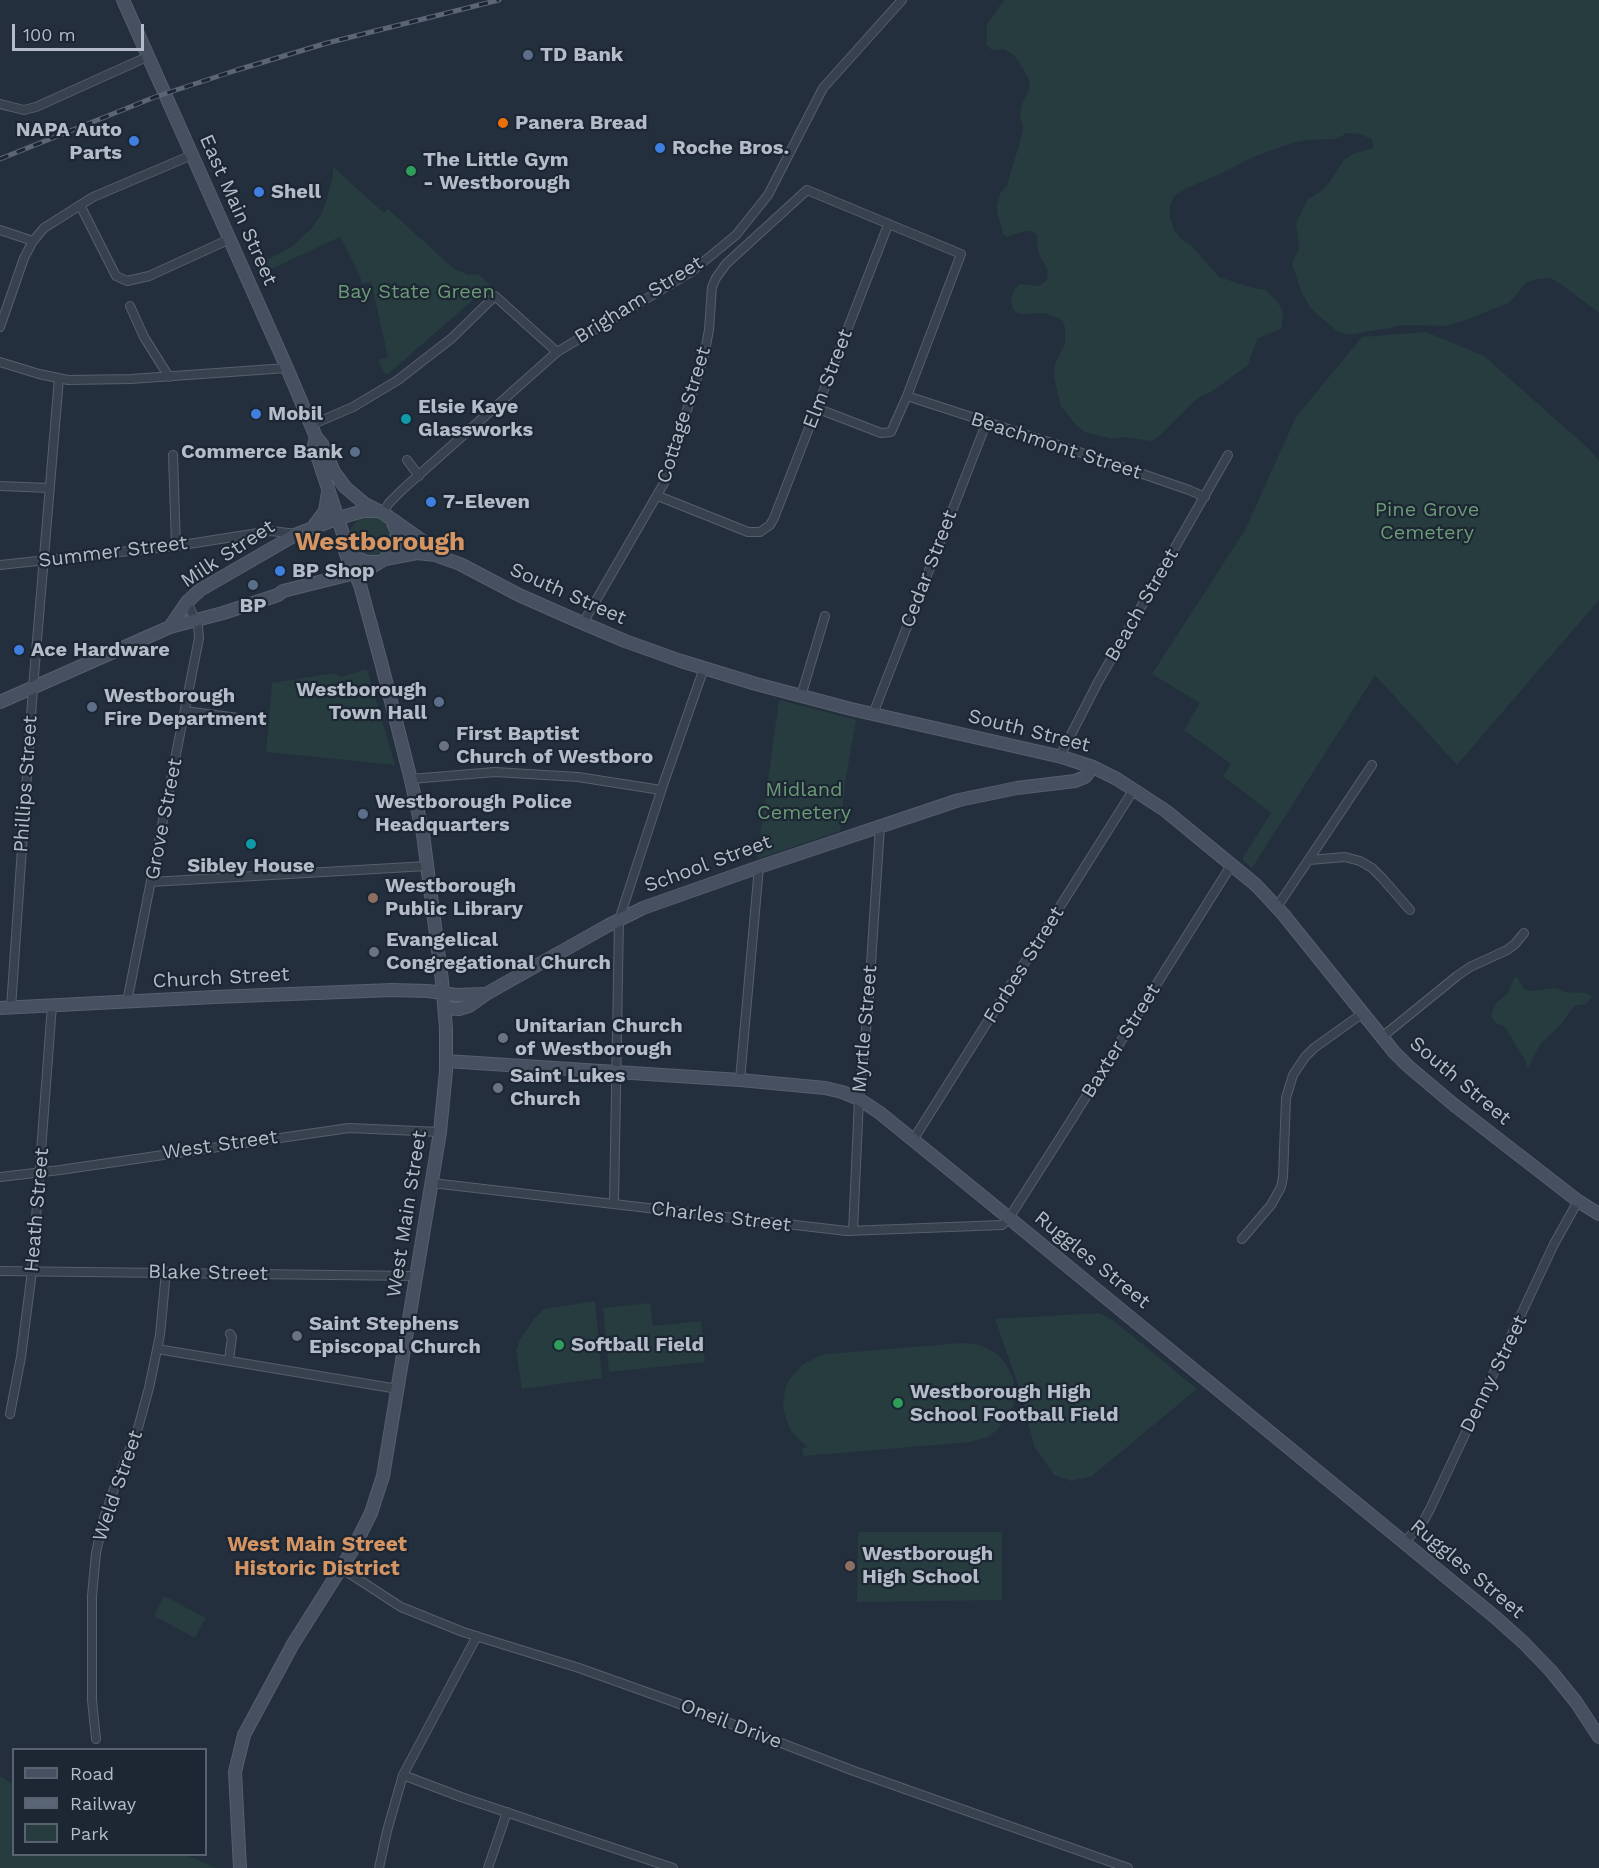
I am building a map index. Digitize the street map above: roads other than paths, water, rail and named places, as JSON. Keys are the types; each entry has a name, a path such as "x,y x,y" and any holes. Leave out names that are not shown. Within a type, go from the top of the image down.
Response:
{"main road":[{"name":"East Main Street","path":"123,0 313,431 322,444 334,472 349,491 364,504 384,515"},
{"name":"East Main Street","path":"313,431 314,446 346,541"},
{"path":"314,526 325,511 328,491"},
{"path":"363,511 384,515 397,537 393,549 381,561 366,562 358,558 346,541 347,524 363,511"},
{"name":"Milk Street","path":"170,627 177,620 187,602 200,590 297,534 314,526 357,514"},
{"name":"South Street","path":"384,515 451,560 519,595 631,643 704,668 801,696 1060,756 1093,767 1134,789 1166,811 1232,864 1277,907 1394,1052 1422,1079 1578,1201 1599,1214"},
{"name":"West Main Street","path":"240,1868 235,1783 239,1747 293,1644 362,1531 378,1495 387,1457 440,1132 446,1061 445,1008 423,834 411,779 356,576 345,551 346,541"},
{"name":"South Street","path":"356,576 381,561 403,554 423,553 451,560"},
{"name":"Milk Street","path":"0,702 170,627 278,595 283,591 300,586 356,576"},
{"name":"School Street","path":"445,1008 459,1009 469,1006 486,994 643,908 880,826 978,795 1076,781 1085,777 1093,767"},
{"name":"Church Street","path":"5,1008 392,990 443,993"},
{"name":"School Street","path":"443,993 486,994"},
{"name":"Ruggles Street","path":"446,1061 741,1080 825,1088 859,1099 1009,1218 1405,1542 1524,1643 1564,1686 1599,1737"}],"street":[{"name":"Brigham Street","path":"384,515 389,503 556,352 691,272 736,235 768,195 823,88 902,0"},
{"path":"0,104 24,111 149,56"},
{"path":"0,327 24,258 33,241 44,228 57,218 121,184 192,155"},
{"name":"Cottage Street","path":"583,623 658,496 677,444 704,356 709,330 712,287 726,264 807,190 888,225"},
{"path":"80,205 116,276 127,281 149,276 230,239"},
{"path":"816,408 888,434 893,429 907,396 961,254 888,225"},
{"name":"Elm Street","path":"658,496 748,532 756,533 764,530 774,518 888,225"},
{"path":"0,230 33,241"},
{"path":"313,431 398,380 452,338 495,296 556,352"},
{"path":"130,306 144,337 169,377"},
{"path":"0,362 68,380 169,377 287,368"},
{"name":"Phillips Street","path":"5,1008 59,378"},
{"name":"Beachmont Street","path":"907,396 986,424 1079,452 1204,497"},
{"name":"Cedar Street","path":"873,714 986,424"},
{"path":"173,455 176,546"},
{"name":"Beach Street","path":"1060,756 1098,682 1228,455"},
{"path":"407,460 419,476"},
{"path":"0,486 49,488"},
{"name":"Summer Street","path":"0,565 176,546 264,531 297,534"},
{"name":"Grove Street","path":"127,1002 199,638 195,619 187,602"},
{"path":"801,696 825,616"},
{"path":"614,1204 619,920 704,668"},
{"path":"185,711 261,721"},
{"path":"1277,907 1372,765"},
{"path":"411,779 495,772 578,777 661,790"},
{"name":"Forbes Street","path":"913,1140 1134,789"},
{"name":"Myrtle Street","path":"853,1231 859,1099 869,1000 880,826"},
{"path":"1309,860 1345,857 1360,861 1372,868 1410,910"},
{"name":"Baxter Street","path":"1009,1218 1232,864"},
{"path":"151,882 427,866"},
{"path":"741,1080 759,867"},
{"path":"1382,1037 1457,976 1470,967 1507,950 1524,933"},
{"name":"Heath Street","path":"10,1414 21,1357 32,1271 52,1005"},
{"path":"1242,1239 1271,1205 1281,1187 1286,1098 1293,1074 1314,1048 1363,1013"},
{"name":"West Street","path":"0,1177 349,1128 440,1132"},
{"name":"Charles Street","path":"432,1183 853,1231 1002,1225 1009,1218"},
{"name":"Denny Street","path":"1405,1542 1424,1520 1430,1509 1554,1245 1578,1201"},
{"name":"Blake Street","path":"0,1270 416,1276"},
{"name":"Weld Street","path":"96,1739 92,1700 92,1596 96,1553 103,1521 138,1428 157,1348 166,1272"},
{"path":"229,1360 232,1337 230,1334"},
{"path":"157,1348 398,1389"},
{"name":"Oneil Drive","path":"341,1568 401,1607 477,1636 579,1668 854,1771 1128,1868"},
{"path":"379,1868 403,1775 477,1636"},
{"path":"403,1775 673,1868"},
{"path":"488,1868 507,1812"}],"railway":[{"path":"0,159 155,97 237,70 327,43 499,0"}],"place":[{"name":"TD Bank","path":"528,55"},
{"name":"Panera Bread","path":"503,123"},
{"name":"NAPA Auto Parts","path":"134,141"},
{"name":"Roche Bros.","path":"660,148"},
{"name":"The Little Gym - Westborough","path":"411,171"},
{"name":"Shell","path":"259,192"},
{"name":"Mobil","path":"256,414"},
{"name":"Elsie Kaye Glassworks","path":"406,419"},
{"name":"Commerce Bank","path":"355,452"},
{"name":"7-Eleven","path":"431,502"},
{"name":"BP Shop","path":"280,571"},
{"name":"BP","path":"253,585"},
{"name":"Ace Hardware","path":"19,650"},
{"name":"Westborough Town Hall","path":"439,702"},
{"name":"Westborough Fire Department","path":"92,707"},
{"name":"First Baptist Church of Westboro","path":"444,746"},
{"name":"Westborough Police Headquarters","path":"363,814"},
{"name":"Sibley House","path":"251,844"},
{"name":"Westborough Public Library","path":"373,898"},
{"name":"Evangelical Congregational Church","path":"374,952"},
{"name":"Unitarian Church of Westborough","path":"503,1038"},
{"name":"Saint Lukes Church","path":"498,1088"},
{"name":"Saint Stephens Episcopal Church","path":"297,1336"},
{"name":"Softball Field","path":"559,1345"},
{"name":"Westborough High School Football Field","path":"898,1403"},
{"name":"Westborough High School","path":"850,1566"}],"district":[{"name":"Westborough","path":"380,542"},
{"name":"West Main Street Historic District","path":"317,1557"}],"park label":[{"name":"Bay State Green","path":"416,292"},
{"name":"Pine Grove Cemetery","path":"1427,522"},
{"name":"Midland Cemetery","path":"804,802"}]}
